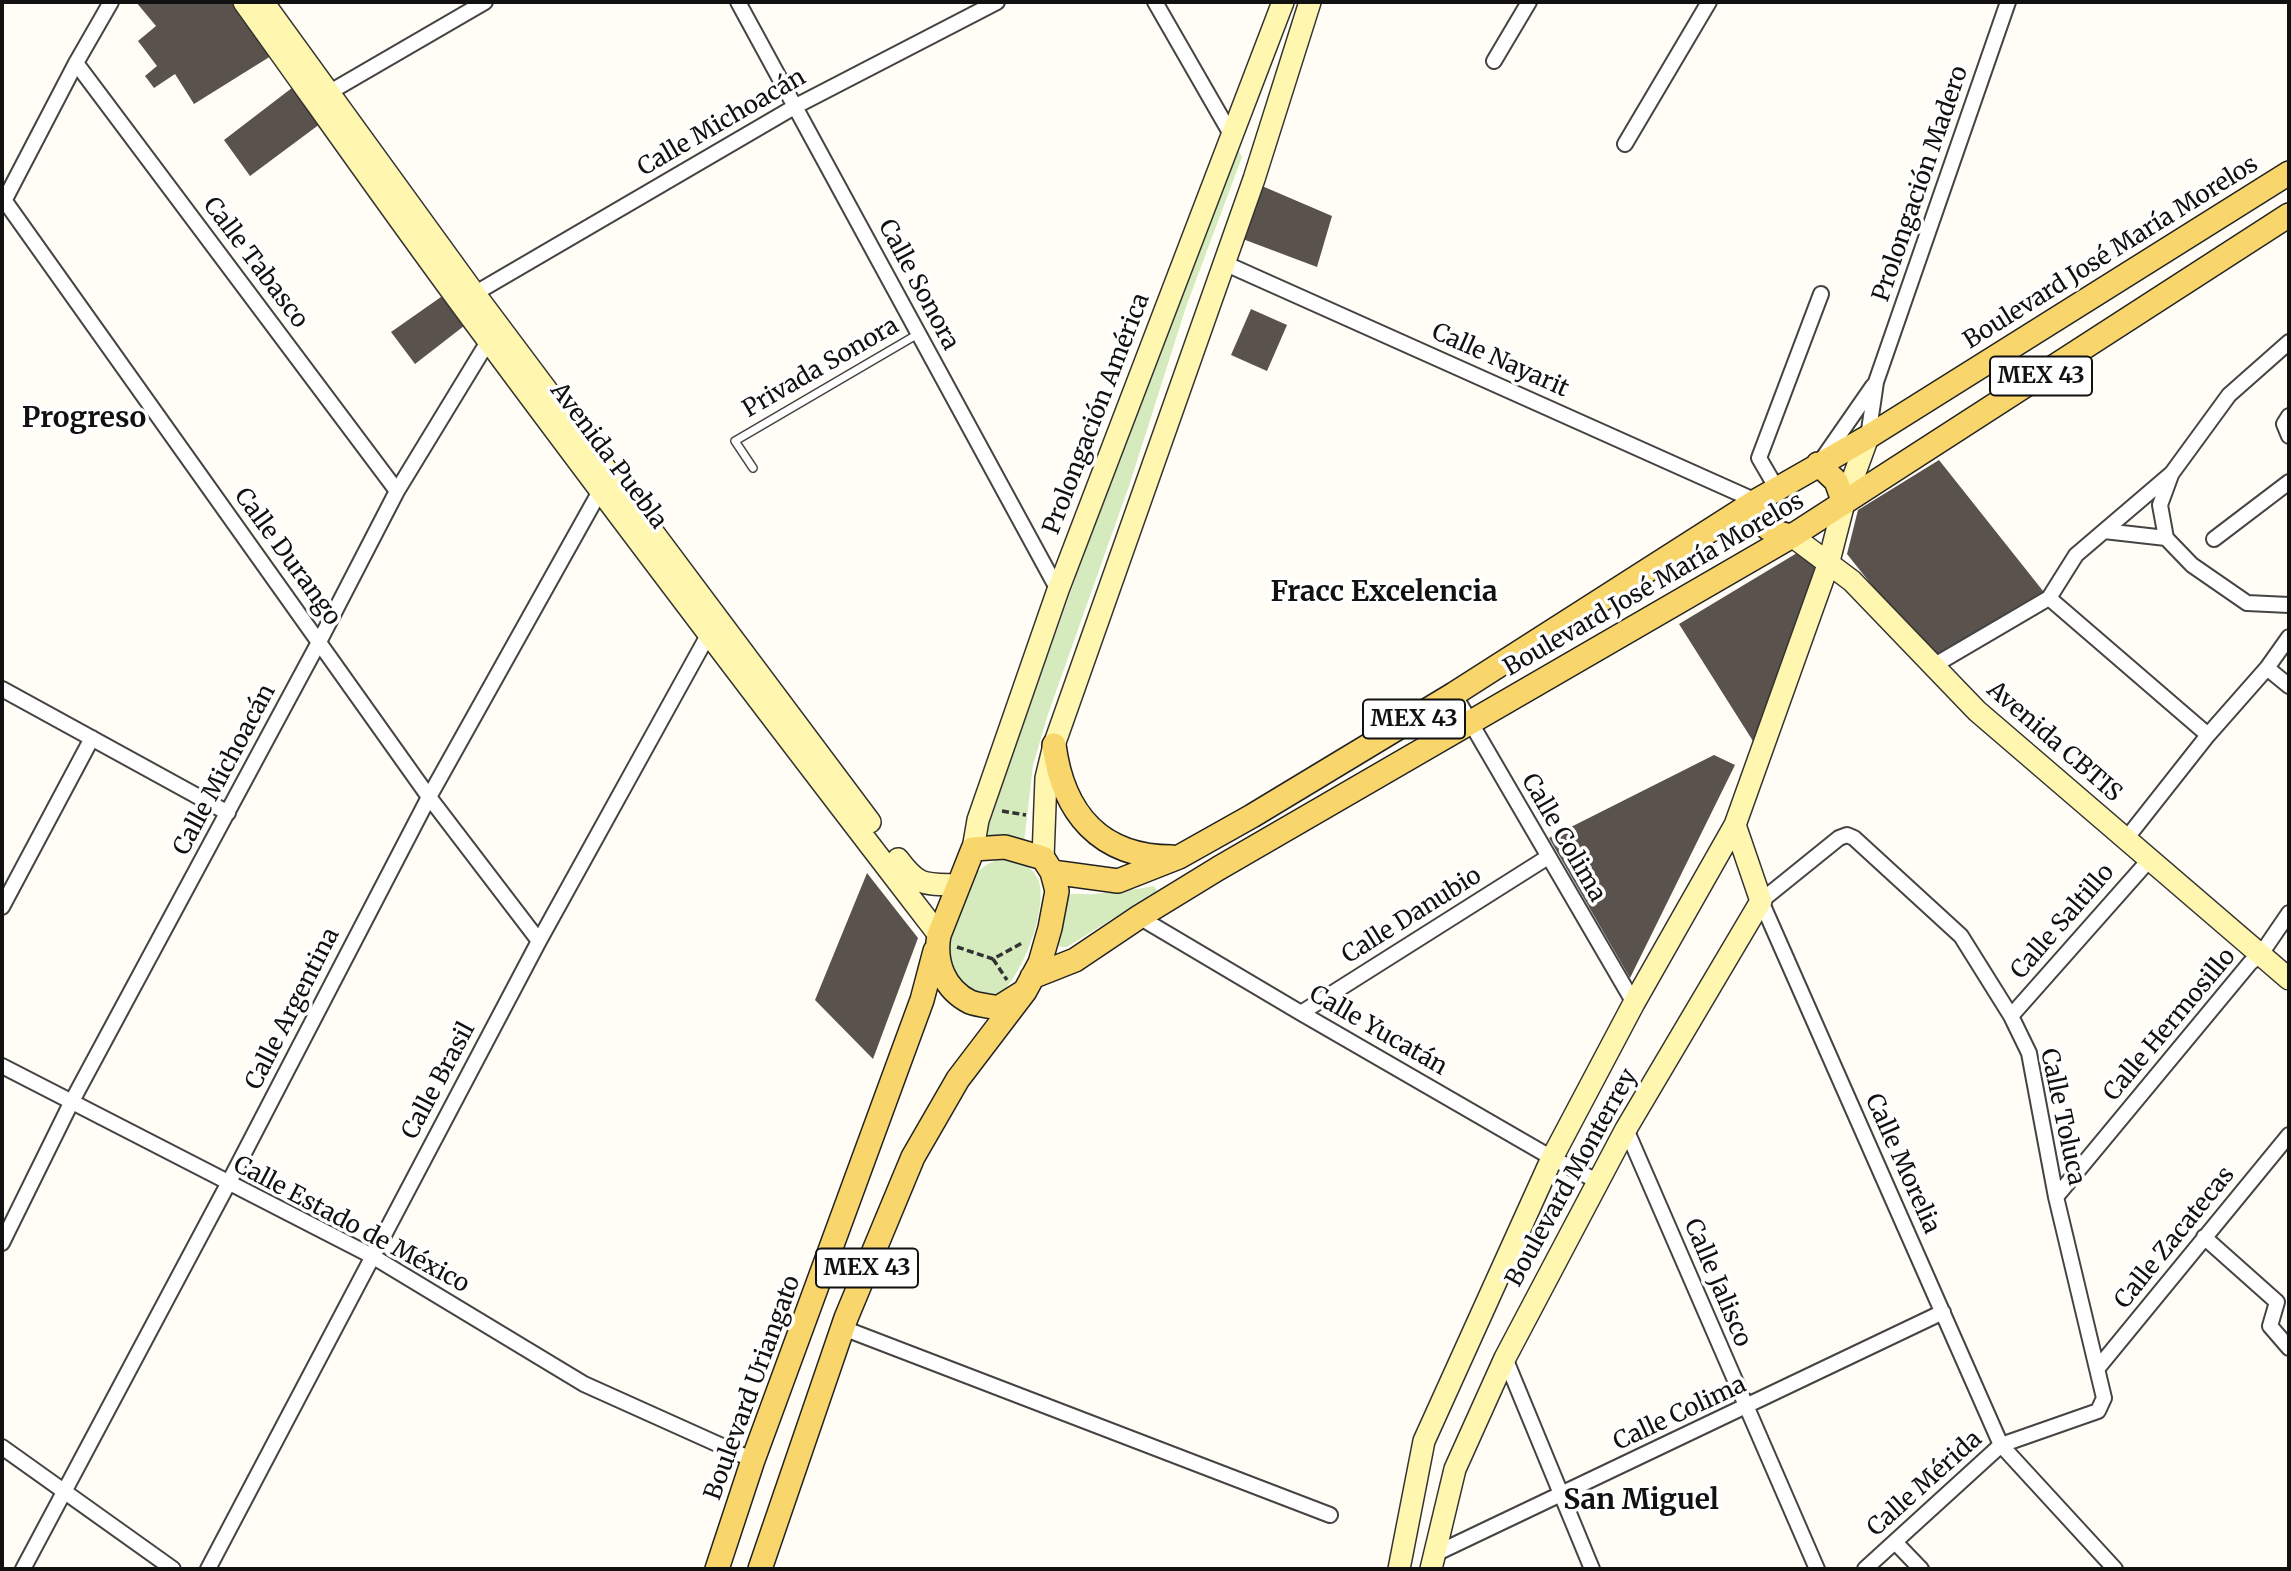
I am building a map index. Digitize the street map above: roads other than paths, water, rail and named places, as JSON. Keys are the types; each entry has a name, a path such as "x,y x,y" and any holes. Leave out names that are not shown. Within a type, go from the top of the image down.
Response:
{"main road":[{"name":"Boulevard José María Morelos","path":"1047,865 1118,881 1179,858 1309,783 1454,694 1756,501 1868,437 2289,173"},
{"name":"Boulevard José María Morelos","path":"1021,983 1075,960 1139,917 1792,536 2289,215"},
{"path":"1818,464 1836,481 1843,503"},
{"path":"1756,501 1759,519 1770,532 1792,536"},
{"path":"1054,746 1058,772 1069,801 1094,832 1136,853 1179,858"},
{"name":"MEX 43","path":"1005,847 1047,865 1057,891 1040,963 998,1008 970,1002 945,982 938,941 973,849 1005,847"},
{"name":"Boulevard Uriangato","path":"717,1569 753,1460 922,1000 938,941"},
{"name":"MEX 43","path":"760,1569 843,1328 913,1157 958,1079 1021,983"}],"street":[{"path":"3,201 76,62 111,2"},
{"name":"Avenida Puebla","path":"244,2 322,96"},
{"name":"Avenida Puebla","path":"263,2 322,96 493,333 713,626 938,941"},
{"path":"322,96 485,2"},
{"name":"Calle Sonora","path":"738,2 1058,590"},
{"name":"Calle Michoacán","path":"467,297 796,106 997,2"},
{"path":"1155,2 1246,157 1254,179"},
{"name":"Prolongación América","path":"973,849 983,808 1058,590 1283,2"},
{"path":"1047,865 1046,778 1054,746 1254,179 1310,2"},
{"path":"1494,61 1529,2"},
{"path":"1625,145 1709,2"},
{"name":"Prolongación Madero","path":"1868,437 1876,382 2006,4"},
{"name":"Calle Tabasco","path":"76,62 397,491"},
{"name":"Calle Durango","path":"3,201 429,797 539,941"},
{"name":"Calle Nayarit","path":"1224,263 1756,501"},
{"path":"1777,489 1759,458 1821,294"},
{"name":"Calle Michoacán","path":"2,1243 71,1103 228,813 397,491 493,333"},
{"path":"1933,666 2049,598 2076,555 2172,473 2229,395 2289,342"},
{"name":"Prolongación Madero","path":"1818,464 1876,382"},
{"path":"2289,416 2284,424 2289,436"},
{"name":"Boulevard Monterrey","path":"1399,1569 1424,1441 1552,1158 1634,1003 1735,825 1828,565 1843,503 1868,437"},
{"path":"2172,473 2160,505 2166,538 2192,565 2247,603 2289,605"},
{"name":"Calle Argentina","path":"23,1569 228,1184 429,797 606,482"},
{"path":"2214,538 2289,482"},
{"path":"2104,531 2166,538"},
{"name":"Avenida CBTIS","path":"1792,536 1852,580 1977,711 2289,979"},
{"path":"2049,598 2208,735"},
{"name":"Avenida Puebla","path":"713,626 911,877 926,884 958,885"},
{"name":"Calle Brasil","path":"208,1569 539,941 713,626"},
{"path":"2126,839 2208,735 2267,668 2289,637"},
{"path":"2267,668 2289,686"},
{"path":"2,689 228,813"},
{"name":"Calle Colima","path":"1454,694 1634,1003"},
{"path":"2,907 92,738"},
{"path":"1735,825 1761,901"},
{"name":"Calle Toluca","path":"1761,901 1839,838 1847,835 1854,838 1961,936 2011,1016 2028,1053 2056,1197 2104,1398 2098,1411"},
{"name":"Calle Danubio","path":"1301,1013 1548,857"},
{"path":"1712,867 1726,859 1740,860 1751,869"},
{"name":"Calle Saltillo","path":"2011,1016 2150,859"},
{"name":"Boulevard Monterrey","path":"1433,1562 1455,1469 1505,1358 1626,1129 1761,901"},
{"name":"Calle Morelia","path":"1761,901 2001,1445 2115,1569"},
{"name":"Calle Hermosillo","path":"2056,1197 2250,962 2260,954 2289,913"},
{"name":"Calle Yucatán","path":"1139,917 1552,1158 1597,1181"},
{"name":"Calle Estado de México","path":"2,1066 372,1256 584,1384 753,1460"},
{"name":"Calle Jalisco","path":"1626,1129 1817,1569"},
{"name":"Calle Zacatecas","path":"2097,1369 2289,1136"},
{"path":"2204,1237 2283,1300 2270,1326 2289,1348"},
{"name":"Calle Colima","path":"1433,1562 1561,1495 1943,1312"},
{"path":"843,1328 1330,1515"},
{"path":"1505,1358 1592,1569"},
{"name":"Calle Mérida","path":"1865,1569 2001,1445 2098,1411"},
{"path":"2,1447 173,1569"},
{"path":"1895,1542 1921,1569"}],"lane":[{"name":"Privada Sonora","path":"753,468 735,441 918,334"}],"district":[{"name":"Progreso","path":"84,419"},
{"name":"Fracc Excelencia","path":"1384,593"},
{"name":"San Miguel","path":"1641,1501"}]}
